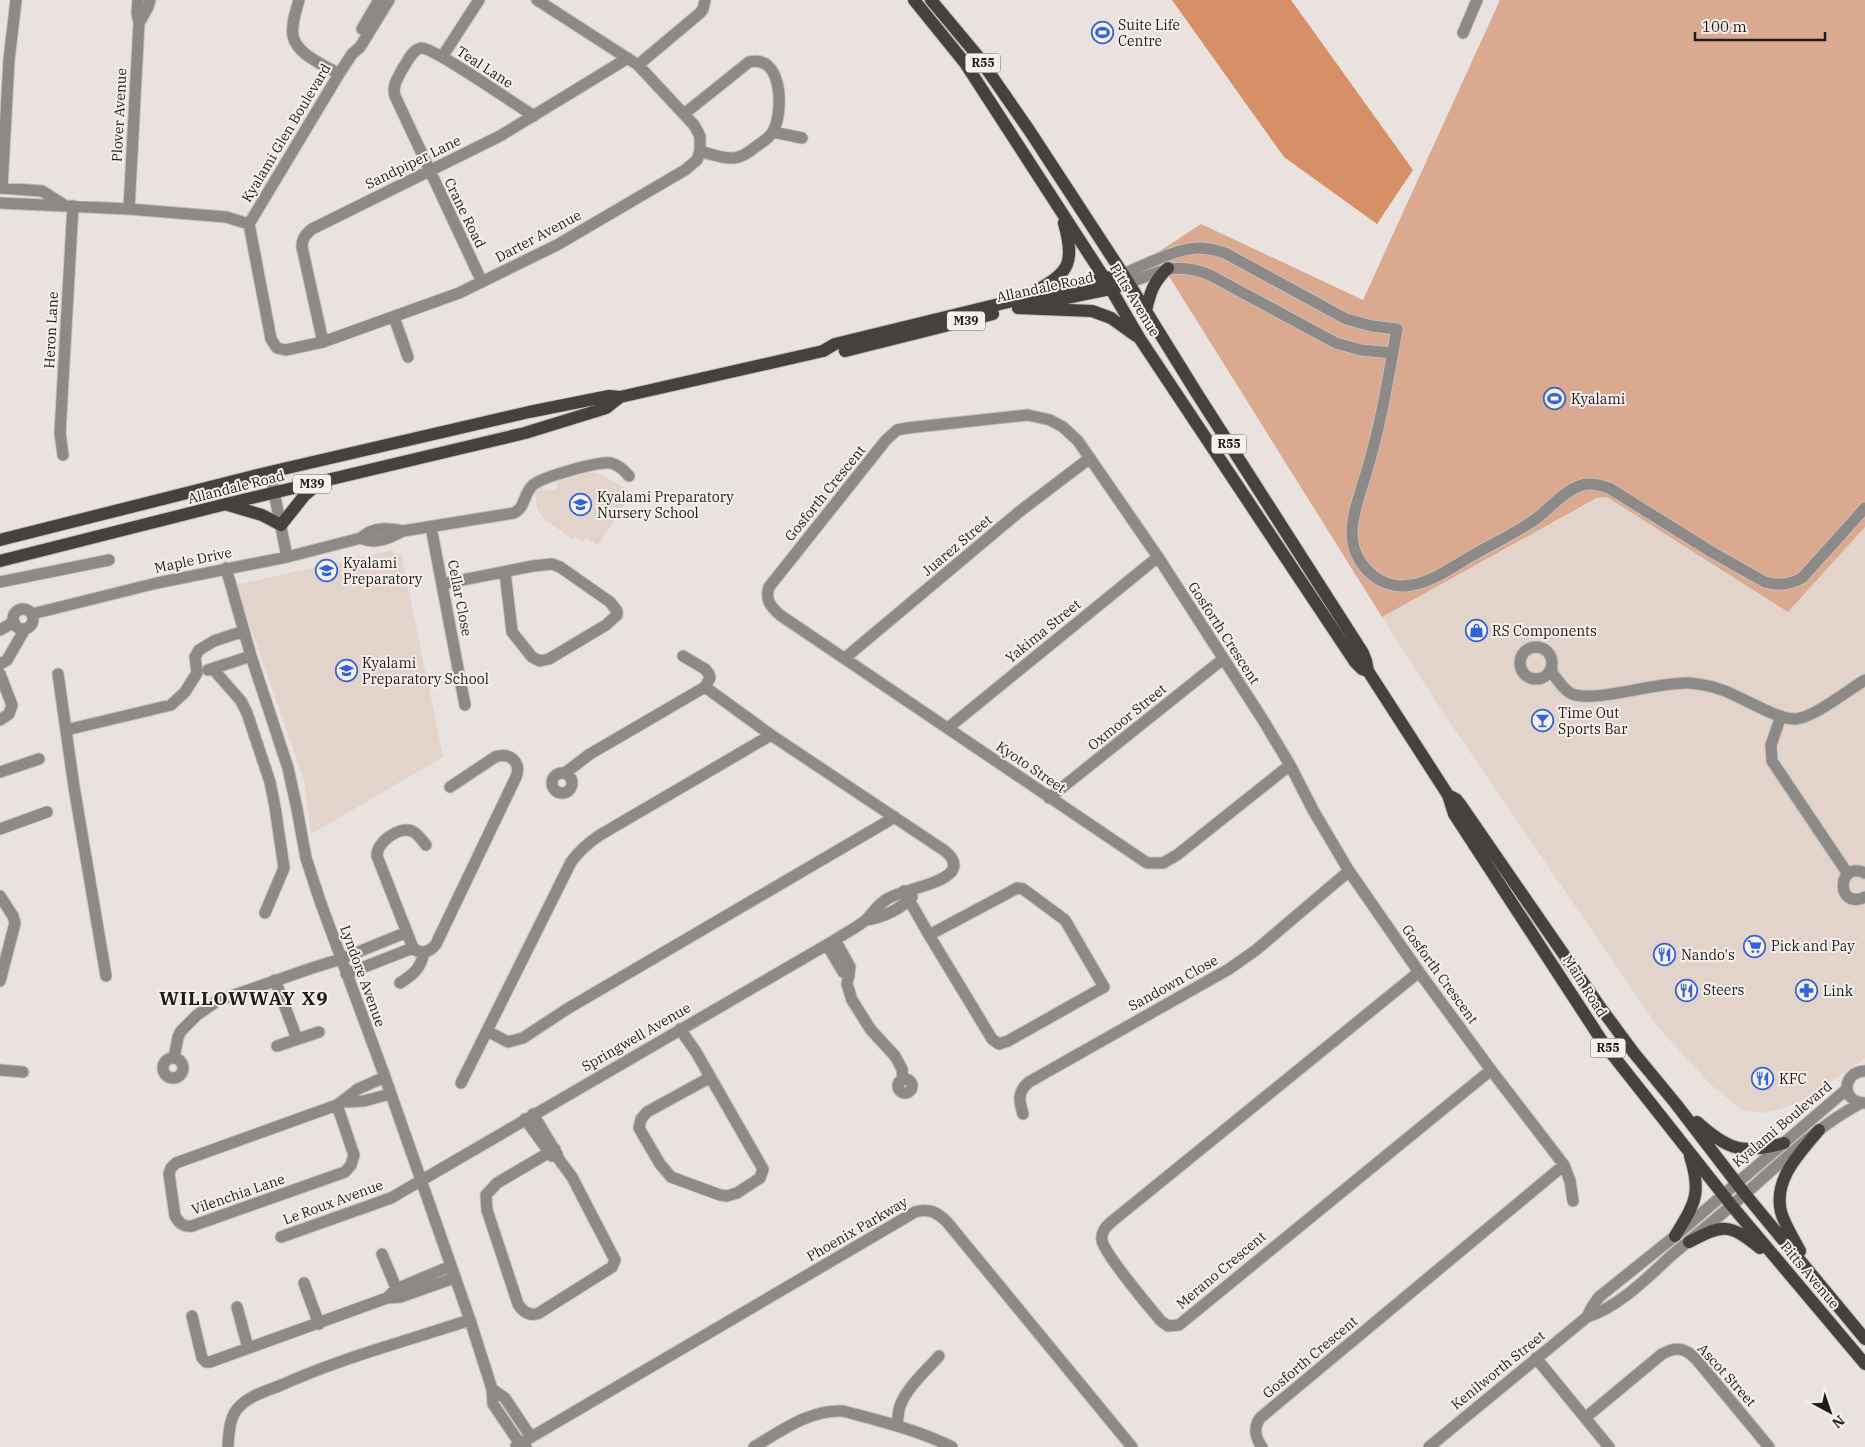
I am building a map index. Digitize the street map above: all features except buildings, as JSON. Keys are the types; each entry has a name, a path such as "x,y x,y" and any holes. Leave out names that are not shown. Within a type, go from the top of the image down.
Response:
{"main road":[{"name":"Pitts Avenue","path":"914,0 964,64 1108,284 1140,339 1332,615"},
{"name":"Pitts Avenue","path":"931,0 977,55 1029,130 1146,311 1332,615"},
{"path":"1018,304 1059,276 1065,268 1069,259 1070,243 1061,211"},
{"path":"1146,311 1154,282 1168,268"},
{"name":"Allandale Road","path":"0,540 270,472 529,412 609,396 620,397 822,351 835,344 1126,279"},
{"path":"1018,304 1092,311 1111,318 1140,339"},
{"name":"Allandale Road","path":"0,561 226,504 525,433 606,408 620,397"},
{"path":"226,504 262,515 280,525 304,496 319,482"},
{"name":"Main Road","path":"1332,615 1355,662 1362,669 1368,671 1448,795 1454,814 1538,940 1584,1016 1732,1206"},
{"name":"Main Road","path":"1448,795 1456,799 1460,804 1600,1007 1634,1053 1745,1194"},
{"path":"1676,1104 1719,1140 1730,1146 1751,1150 1784,1143"},
{"path":"1808,1268 1782,1213 1780,1192 1784,1177 1796,1158 1819,1130"},
{"path":"1675,1236 1686,1217 1696,1192 1697,1182 1687,1149"},
{"name":"Pitts Avenue","path":"1745,1194 1865,1339"},
{"name":"Pitts Avenue","path":"1732,1206 1865,1364"},
{"path":"1688,1242 1712,1229 1731,1228 1745,1236 1783,1267"}],"street":[{"path":"16,0 9,60 1,188 42,190 69,206"},
{"name":"Plover Avenue","path":"129,209 139,23 138,0"},
{"name":"Plover Avenue","path":"139,23 150,0"},
{"path":"299,0 293,22 296,42 304,52 339,74"},
{"name":"Kyalami Glen Boulevard","path":"352,54 355,42 379,0"},
{"name":"Kyalami Glen Boulevard","path":"0,203 226,216 249,224 339,74 352,54 360,46 389,0"},
{"path":"442,57 478,0"},
{"path":"538,0 638,65 698,130 700,151 728,158 742,156 773,132 778,118 779,87 775,75 770,68 759,61 749,62 684,114"},
{"path":"638,65 700,13 705,0"},
{"path":"1463,33 1477,0"},
{"name":"Teal Lane","path":"417,49 424,48 430,50 534,116"},
{"name":"Crane Road","path":"417,49 395,82 393,90 482,282"},
{"name":"Sandpiper Lane","path":"323,342 302,247 304,238 312,229 500,136 628,58"},
{"path":"773,132 802,138"},
{"name":"Darter Avenue","path":"249,224 271,339 278,348 286,350 323,342 459,293 482,282 557,244 685,170 697,160 700,151"},
{"name":"Heron Lane","path":"63,455 60,433 69,206"},
{"path":"1126,279 1181,251 1196,248 1210,249 1224,254 1346,319 1372,326 1397,329 1377,437 1351,526 1353,547 1358,558 1370,573 1387,584 1408,586 1431,579 1532,521 1568,493 1585,484 1608,488 1715,554 1765,582 1773,584 1792,583 1802,578 1865,508"},
{"path":"1126,279 1168,268 1185,267 1210,275 1336,342 1361,350 1393,354"},
{"path":"394,316 408,357"},
{"name":"Gosforth Crescent","path":"770,586 886,440 897,430 1008,417 1040,417 1063,427 1078,441 1158,557 1290,765 1313,810 1349,871 1490,1070 1564,1165 1570,1181 1573,1201"},
{"name":"Juarez Street","path":"845,658 1018,512 1090,458"},
{"name":"Maple Drive","path":"32,614 157,583 287,557 361,538 371,541 379,540 391,538 403,531 514,513 523,507 529,489 537,482 569,471 606,462 620,467 629,476"},
{"path":"270,472 287,557"},
{"name":"Cellar Close","path":"432,527 465,705"},
{"name":"Yakima Street","path":"948,728 1158,557"},
{"path":"0,582 109,560"},
{"path":"442,584 533,566 547,564 556,566 610,602 617,611 617,615 606,625 549,659 536,660 512,632 505,572"},
{"name":"Lyndore Avenue","path":"226,568 251,656 288,768 306,858 421,1180 492,1389 505,1398 524,1444"},
{"name":"Kyoto Street","path":"770,586 768,600 771,607 780,615 1147,863 1163,863 1177,855 1290,765"},
{"path":"0,664 7,660 25,629 33,623 32,614 26,609 20,609 15,613 14,622 18,628 25,629"},
{"path":"0,630 14,622"},
{"path":"197,673 195,655 202,646 244,631"},
{"path":"66,730 170,705 180,698 197,673 251,656"},
{"path":"565,773 590,754 705,687 710,678 708,672 683,656"},
{"name":"Oxmoor Street","path":"1049,798 1223,659"},
{"path":"213,668 242,701 270,782 284,868 265,913"},
{"path":"1552,669 1551,672 1566,690 1580,696 1594,696 1668,684 1702,685 1719,689 1781,716 1794,719 1803,718 1813,713 1865,680"},
{"path":"0,674 12,705 9,714 0,720"},
{"path":"58,674 74,786 106,976"},
{"path":"487,1031 508,1042 523,1038 567,1009 895,817 772,735 705,687"},
{"path":"1781,716 1771,744 1772,762 1848,874"},
{"path":"461,1083 571,862 584,846 652,804 772,735"},
{"path":"346,974 418,950 432,949 516,778 518,773 517,765 509,756 502,754 450,787"},
{"path":"0,772 39,759"},
{"path":"0,829 47,812"},
{"name":"Springwell Avenue","path":"421,1180 831,942 866,920 883,901 906,896 922,886 946,876 952,871 953,861 945,851 895,817"},
{"path":"400,983 415,973 422,962 418,950 407,932 377,856 377,851 383,842 404,830 414,832 426,845"},
{"name":"Sandown Close","path":"1023,1114 1019,1099 1020,1092 1029,1082 1239,962 1349,871"},
{"path":"1865,873 1857,871 1848,874 1843,881 1846,894 1853,899 1865,897"},
{"path":"906,896 929,935 992,1038 999,1044 1008,1041 1104,987 1065,920 1023,889 1018,888 929,935"},
{"path":"0,897 16,924 0,981"},
{"path":"174,1058 178,1037 185,1026 196,1015 217,1002 275,980 341,959 407,932"},
{"path":"831,942 850,967 847,984 856,1008 871,1030 894,1056 902,1069 903,1080"},
{"name":"Merano Crescent","path":"1419,972 1110,1223 1103,1232 1103,1245 1161,1321 1168,1326 1179,1325 1490,1070"},
{"path":"275,980 297,1039"},
{"path":"680,1029 763,1169 762,1175 758,1180 737,1193 727,1196 671,1177 660,1164 639,1128 641,1119 647,1112 709,1078"},
{"path":"277,1046 319,1032"},
{"path":"0,1070 23,1072"},
{"name":"Kyalami Boulevard","path":"1863,1103 1852,1099 1847,1089 1847,1083 1853,1074 1865,1071"},
{"name":"Vilenchia Lane","path":"340,1104 358,1089 384,1077"},
{"name":"Kyalami Boulevard","path":"1723,1195 1847,1089"},
{"name":"Vilenchia Lane","path":"340,1104 354,1155 351,1165 345,1172 192,1226 184,1226 175,1216 169,1174 171,1168 176,1163 340,1104 364,1101 390,1094"},
{"name":"Kyalami Boulevard","path":"1732,1206 1819,1130 1863,1103"},
{"path":"529,1116 572,1177 613,1254 615,1262 612,1267 539,1313 528,1314 516,1300 485,1201 489,1191 498,1183 554,1153"},
{"name":"Gosforth Crescent","path":"1262,1447 1257,1440 1255,1432 1260,1418 1564,1165"},
{"name":"Le Roux Avenue","path":"281,1237 379,1203 421,1180"},
{"name":"Kenilworth Street","path":"1587,1317 1599,1297 1723,1195"},
{"name":"Kenilworth Street","path":"1429,1447 1587,1317 1608,1308 1732,1206"},
{"name":"Phoenix Parkway","path":"524,1444 914,1212 923,1209 936,1213 948,1222 1132,1447"},
{"path":"1658,1250 1666,1261"},
{"path":"382,1254 398,1293"},
{"path":"192,1316 202,1358 204,1361 210,1362 387,1298 451,1266"},
{"path":"398,1293 454,1278"},
{"path":"304,1283 319,1324"},
{"path":"237,1307 248,1348"},
{"path":"228,1446 234,1412 244,1402 256,1395 314,1370 470,1320"},
{"name":"Ascot Street","path":"1585,1418 1662,1354 1670,1349 1678,1348 1687,1351 1696,1359 1769,1447"},
{"path":"897,1426 902,1402 939,1356"},
{"path":"1536,1358 1609,1447"},
{"path":"754,1447 808,1416 823,1412 843,1411 932,1437 952,1447"}],"shaded area":[{"path":"1172,0 1291,0 1413,170 1377,224 1284,157"},
{"name":"Kyalami","path":"1500,0 1865,0 1865,527 1788,612 1607,497 1597,498 1382,617 1155,254 1201,224 1363,300"},
{"name":"Kyalami Preparatory Nursery School","path":"592,472 627,489 629,494 629,498 598,545 587,538 582,541 575,536 572,539 544,519 537,509 536,497 531,493 542,485 543,491 557,489 557,481"},
{"path":"1607,497 1788,612 1865,527 1865,1058 1808,1098 1781,1109 1763,1113 1742,1110 1711,1085 1657,1026 1440,708 1382,617 1597,499"},
{"name":"Kyalami Preparatory School","path":"393,550 395,555 401,553 443,757 311,834 304,780 236,585"}],"place":[{"name":"Suite Life Centre","path":"1102,33"},
{"name":"Kyalami","path":"1555,399"},
{"name":"Kyalami Preparatory Nursery School","path":"581,505"},
{"name":"Kyalami Preparatory","path":"327,571"},
{"name":"RS Components","path":"1476,631"},
{"name":"Kyalami Preparatory School","path":"346,671"},
{"name":"Time Out Sports Bar","path":"1542,721"},
{"name":"Pick and Pay","path":"1755,946"},
{"name":"Nando's","path":"1665,955"},
{"name":"Steers","path":"1687,990"},
{"name":"Link","path":"1807,991"},
{"name":"KFC","path":"1763,1079"}],"district":[{"name":"WILLOWWAY X9","path":"244,998"}]}
